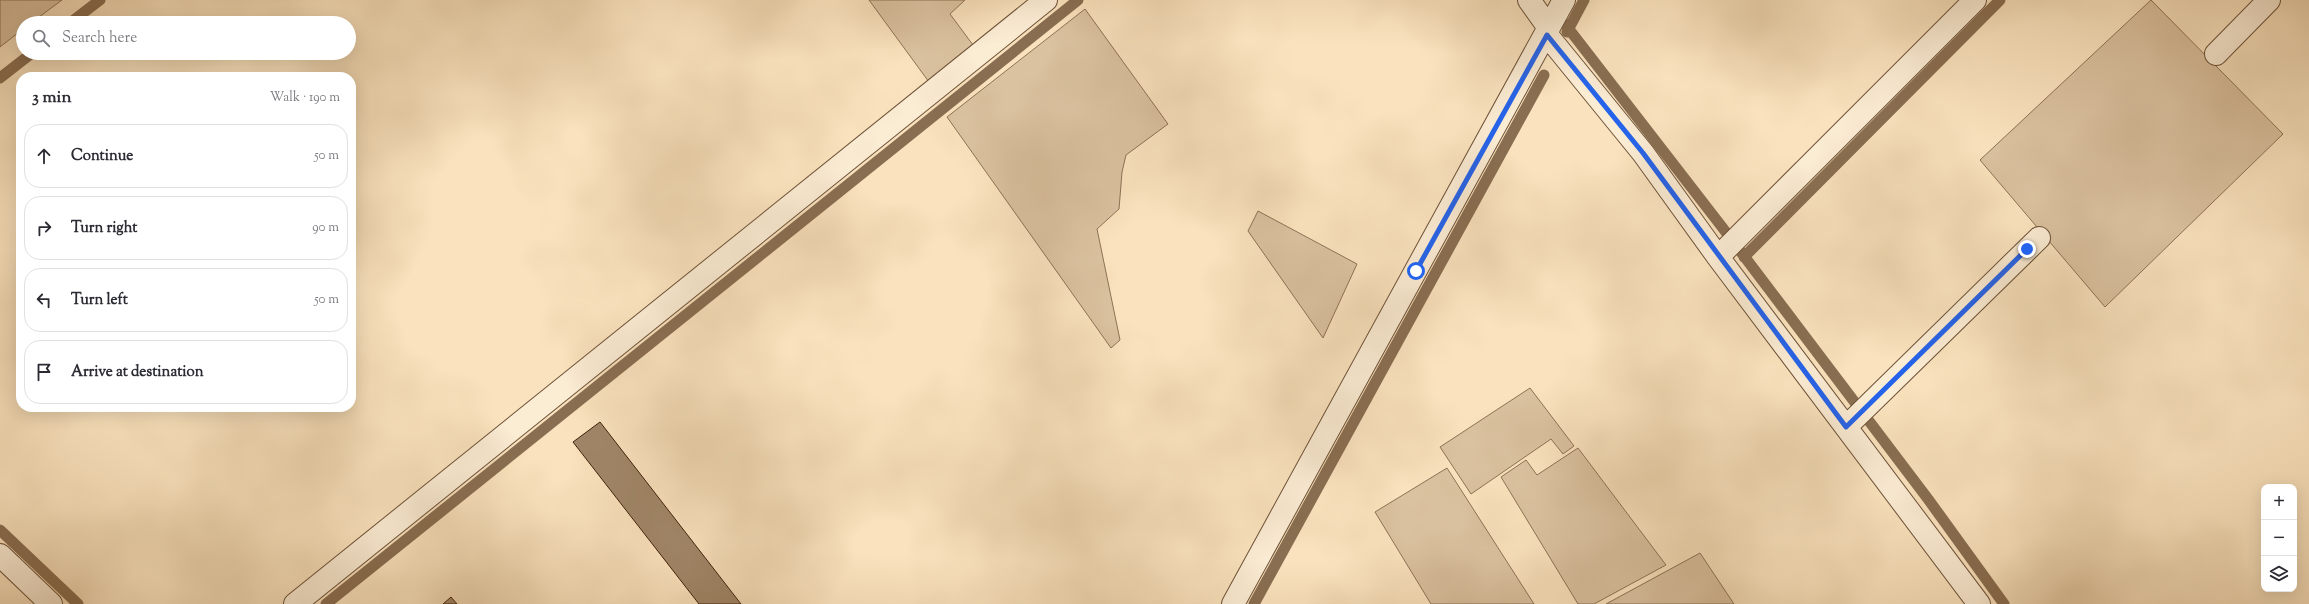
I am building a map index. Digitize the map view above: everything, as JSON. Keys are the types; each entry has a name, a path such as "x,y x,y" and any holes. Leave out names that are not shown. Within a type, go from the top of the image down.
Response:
{"street":[{"path":"295,604 1046,0"},
{"path":"1529,0 1548,31 1721,255 1846,427 1979,604"},
{"path":"1233,604 1564,0"},
{"path":"1721,255 1975,0"},
{"path":"2216,54 2269,0"},
{"path":"1846,427 2039,238"},
{"path":"0,556 51,604"}],"shaded area":[{"path":"0,0 62,0 40,16 16,16 16,34 0,47"},
{"path":"869,0 965,0 950,14 973,45 929,82"},
{"path":"2151,0 2283,134 2105,307 1980,160"},
{"path":"1085,9 1168,124 1126,155 1122,172 1119,209 1097,229 1120,340 1111,348 947,117"},
{"path":"1258,211 1357,264 1323,338 1248,231"},
{"path":"1530,388 1574,446 1563,454 1551,439 1471,494 1440,447"},
{"path":"1578,448 1666,565 1594,604 1578,604 1501,477 1526,460 1537,475"},
{"path":"1447,468 1534,604 1431,604 1375,512"},
{"path":"1700,553 1734,604 1606,604"}],"building":[{"path":"600,422 741,604 699,604 573,442"},
{"path":"451,597 457,604 443,604"}],"waterway":[{"path":"79,16 100,0"},
{"path":"326,604 1078,0"},
{"path":"1567,32 1584,0"},
{"path":"1744,257 2000,0"},
{"path":"1565,24 1722,227 1928,499 2004,604"},
{"path":"0,78 23,60"},
{"path":"1254,604 1544,75"},
{"path":"0,530 78,604"}],"route":[{"path":"1416,271 1547,35 1643,153 1718,257 1846,427 2027,249"}]}
